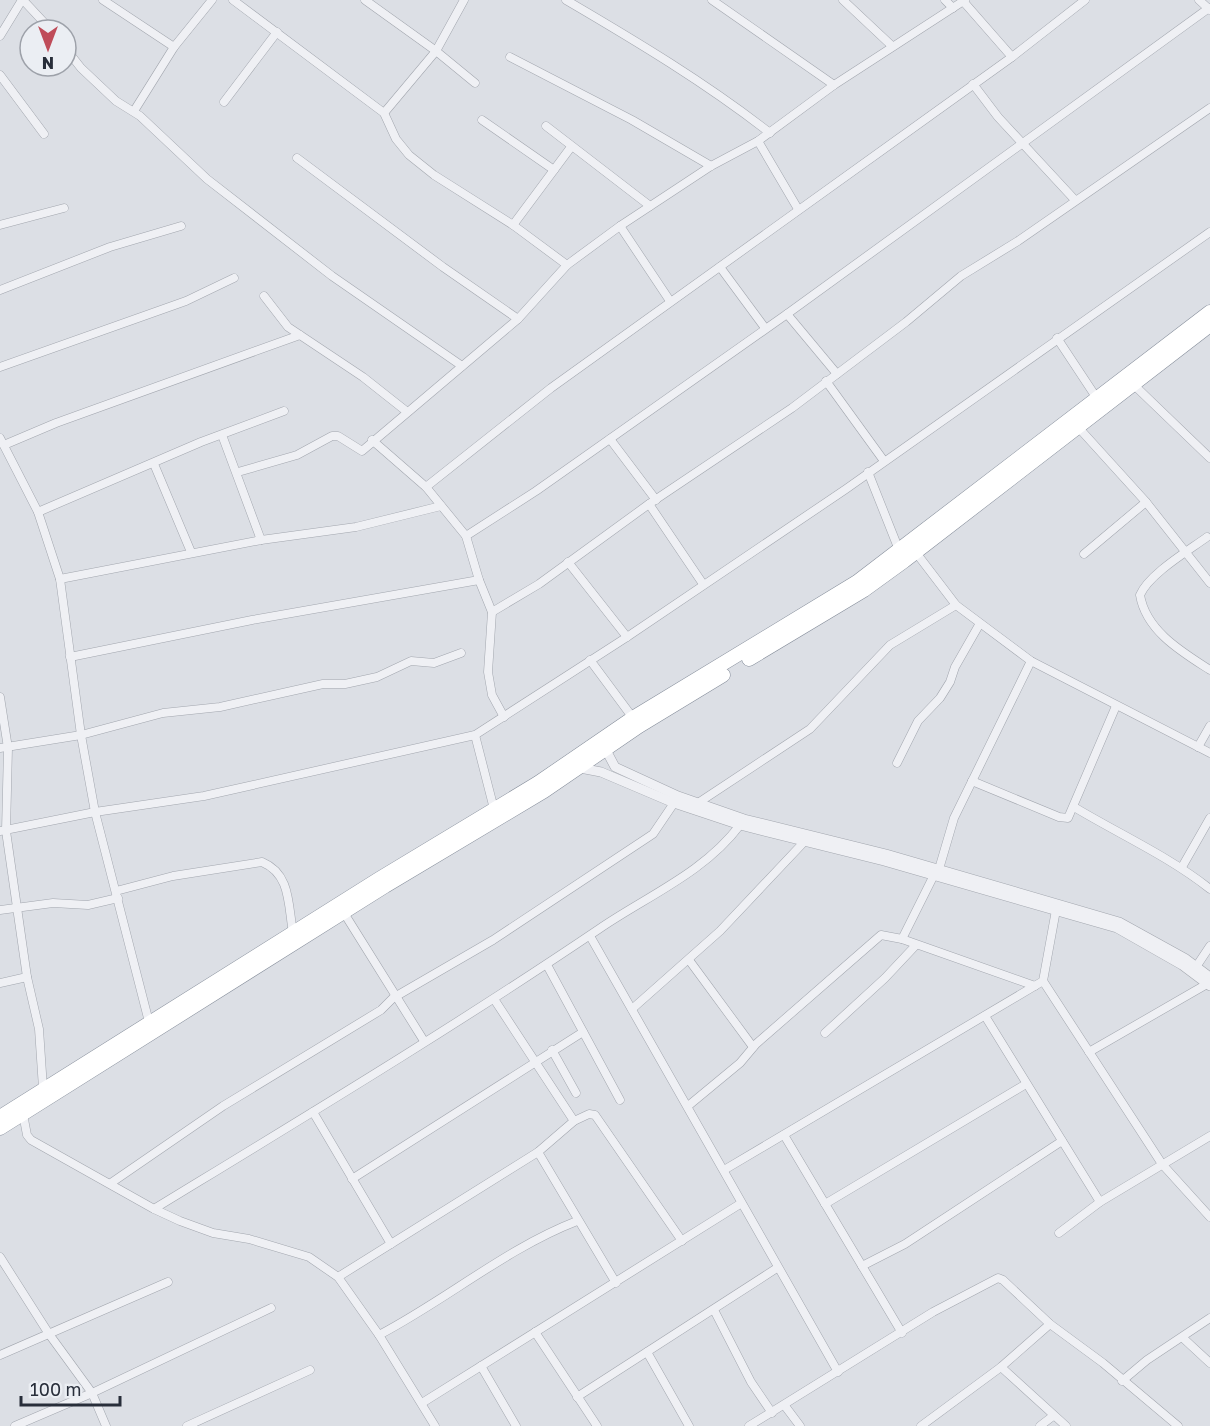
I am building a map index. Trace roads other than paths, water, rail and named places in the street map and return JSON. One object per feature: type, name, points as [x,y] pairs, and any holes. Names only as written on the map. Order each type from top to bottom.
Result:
[{"type":"highway","points":[[908,548],[1210,312]]},
{"type":"highway","points":[[0,1128],[580,768],[695,686],[908,548],[1078,427],[1210,324]]},
{"type":"highway","points":[[0,1117],[149,1022],[576,759],[633,718],[695,686]]},
{"type":"street","points":[[0,36],[23,0],[40,18]]},
{"type":"street","points":[[103,0],[174,47]]},
{"type":"street","points":[[134,111],[174,47],[212,0]]},
{"type":"street","points":[[233,0],[384,113],[396,140],[409,155],[434,175],[513,225],[567,265]]},
{"type":"street","points":[[364,0],[436,51],[475,83]]},
{"type":"street","points":[[384,113],[436,51],[464,0]]},
{"type":"street","points":[[566,0],[669,61],[730,102],[770,133]]},
{"type":"street","points":[[712,0],[834,85]]},
{"type":"street","points":[[843,0],[892,46]]},
{"type":"street","points":[[945,0],[953,8]]},
{"type":"street","points":[[426,487],[550,388],[1012,57],[1085,0]]},
{"type":"street","points":[[466,536],[610,439],[787,314],[1209,9],[1199,0]]},
{"type":"street","points":[[237,472],[297,455],[332,436],[338,436],[358,451],[362,451],[406,411],[518,319],[567,265],[650,206],[711,166],[758,141],[834,85],[964,1],[1012,57]]},
{"type":"street","points":[[224,102],[277,32]]},
{"type":"street","points":[[510,57],[632,120],[711,166]]},
{"type":"street","points":[[78,64],[116,101],[134,111],[185,156],[207,179],[250,213],[332,276],[462,366]]},
{"type":"street","points":[[0,75],[44,134]]},
{"type":"street","points":[[974,84],[1022,144],[1074,199]]},
{"type":"street","points":[[492,612],[539,584],[652,502],[782,415],[961,276],[1018,241],[1074,199],[1210,108]]},
{"type":"street","points":[[482,120],[555,170]]},
{"type":"street","points":[[546,126],[650,206]]},
{"type":"street","points":[[758,141],[798,209]]},
{"type":"street","points":[[513,225],[571,147]]},
{"type":"street","points":[[297,158],[443,267],[518,319]]},
{"type":"street","points":[[0,225],[64,208]]},
{"type":"street","points":[[0,290],[110,247],[181,225]]},
{"type":"street","points":[[620,226],[670,301]]},
{"type":"street","points":[[3,831],[96,812],[204,795],[475,735],[627,637],[884,461],[1210,232]]},
{"type":"street","points":[[720,267],[765,328]]},
{"type":"street","points":[[0,367],[186,301],[234,278]]},
{"type":"street","points":[[264,296],[288,327],[363,377],[406,411]]},
{"type":"street","points":[[787,314],[837,374]]},
{"type":"street","points":[[149,1022],[96,812],[81,735],[60,579],[38,512],[2,441],[300,335]]},
{"type":"street","points":[[1057,338],[1098,400]]},
{"type":"street","points":[[826,381],[884,461]]},
{"type":"street","points":[[1134,385],[1209,455]]},
{"type":"street","points":[[38,512],[284,411]]},
{"type":"street","points":[[1078,427],[1146,502],[1210,584]]},
{"type":"street","points":[[222,435],[261,540]]},
{"type":"street","points":[[610,439],[704,584]]},
{"type":"street","points":[[372,440],[426,487],[466,536],[478,580],[492,612],[488,672],[492,695],[504,717]]},
{"type":"street","points":[[154,464],[191,552]]},
{"type":"street","points":[[868,472],[908,548],[956,605],[979,625],[1031,661],[1210,753]]},
{"type":"street","points":[[1083,554],[1146,502]]},
{"type":"street","points":[[60,579],[191,552],[357,527],[441,506]]},
{"type":"street","points":[[1207,537],[1145,586],[1141,599],[1162,636],[1210,670]]},
{"type":"street","points":[[568,562],[627,637]]},
{"type":"street","points":[[70,657],[252,620],[478,580]]},
{"type":"street","points":[[698,803],[810,729],[890,645],[956,605]]},
{"type":"street","points":[[897,763],[918,721],[940,698],[950,682],[955,667],[979,625]]},
{"type":"street","points":[[4,748],[81,735],[163,713],[220,707],[323,684],[345,684],[377,677],[411,661],[434,663],[461,653]]},
{"type":"street","points":[[590,660],[633,718]]},
{"type":"street","points":[[902,939],[937,872],[954,818],[1031,661]]},
{"type":"street","points":[[0,697],[4,748],[3,831],[27,977],[39,1029],[43,1088]]},
{"type":"street","points":[[972,781],[1064,819],[1071,815],[1116,706]]},
{"type":"street","points":[[1197,747],[1210,726]]},
{"type":"street","points":[[475,735],[494,809]]},
{"type":"street","points":[[606,750],[615,767],[698,803],[744,819],[1119,922],[1196,967],[1209,982]]},
{"type":"street","points":[[580,768],[601,772],[674,803],[740,825],[937,872],[1117,928],[1209,982]]},
{"type":"street","points":[[111,1183],[214,1112],[381,1010],[396,996],[493,940],[653,834],[674,803]]},
{"type":"street","points":[[1074,807],[1124,837],[1182,867],[1210,889]]},
{"type":"street","points":[[1182,867],[1210,818]]},
{"type":"street","points":[[154,1209],[494,999],[700,865],[740,825]]},
{"type":"street","points":[[632,1009],[689,960],[804,842]]},
{"type":"street","points":[[0,910],[16,906],[53,903],[88,905],[173,876],[262,862],[273,866],[283,878],[293,933]]},
{"type":"street","points":[[1056,910],[1043,981],[1162,1164],[1210,1217]]},
{"type":"street","points":[[344,913],[424,1041]]},
{"type":"street","points":[[687,1106],[740,1063],[753,1047],[881,935],[902,939],[1035,986]]},
{"type":"street","points":[[590,936],[724,1170],[740,1204],[838,1372]]},
{"type":"street","points":[[825,1033],[885,978],[916,945]]},
{"type":"street","points":[[1196,967],[1210,946]]},
{"type":"street","points":[[689,960],[753,1047]]},
{"type":"street","points":[[547,965],[620,1100]]},
{"type":"street","points":[[0,983],[27,977]]},
{"type":"street","points":[[724,1170],[1043,981]]},
{"type":"street","points":[[1089,1052],[1209,982]]},
{"type":"street","points":[[494,999],[574,1121]]},
{"type":"street","points":[[985,1016],[1100,1202]]},
{"type":"street","points":[[352,1179],[534,1061],[583,1032]]},
{"type":"street","points":[[552,1050],[576,1093]]},
{"type":"street","points":[[825,1204],[1026,1084]]},
{"type":"street","points":[[313,1112],[391,1244]]},
{"type":"street","points":[[23,1114],[27,1135],[31,1140],[154,1209],[213,1233],[249,1239],[309,1257],[338,1277],[379,1335],[435,1426]]},
{"type":"street","points":[[338,1277],[538,1152],[574,1121],[589,1114],[595,1114],[682,1240]]},
{"type":"street","points":[[784,1135],[902,1333]]},
{"type":"street","points":[[1059,1233],[1100,1202],[1210,1136]]},
{"type":"street","points":[[862,1266],[904,1244],[1062,1141]]},
{"type":"street","points":[[538,1152],[616,1283]]},
{"type":"street","points":[[422,1403],[740,1204]]},
{"type":"street","points":[[379,1335],[410,1319],[509,1257],[577,1221]]},
{"type":"street","points":[[0,1257],[49,1334],[92,1393],[106,1426]]},
{"type":"street","points":[[577,1397],[777,1268]]},
{"type":"street","points":[[749,1426],[785,1406],[933,1312],[998,1278],[1003,1280],[1050,1324],[1178,1426]]},
{"type":"street","points":[[0,1356],[168,1282]]},
{"type":"street","points":[[15,1426],[92,1393],[271,1308]]},
{"type":"street","points":[[714,1310],[751,1382],[772,1413]]},
{"type":"street","points":[[1122,1381],[1146,1360],[1183,1338],[1210,1318]]},
{"type":"street","points":[[921,1426],[1001,1366],[1050,1324]]},
{"type":"street","points":[[535,1332],[597,1426]]},
{"type":"street","points":[[1183,1338],[1210,1363]]},
{"type":"street","points":[[647,1352],[689,1426]]},
{"type":"street","points":[[481,1366],[516,1426]]},
{"type":"street","points":[[1001,1366],[1066,1426]]},
{"type":"street","points":[[187,1426],[310,1370]]},
{"type":"street","points":[[785,1406],[800,1426]]},
{"type":"street","points":[[1040,1426],[1053,1416]]}]
